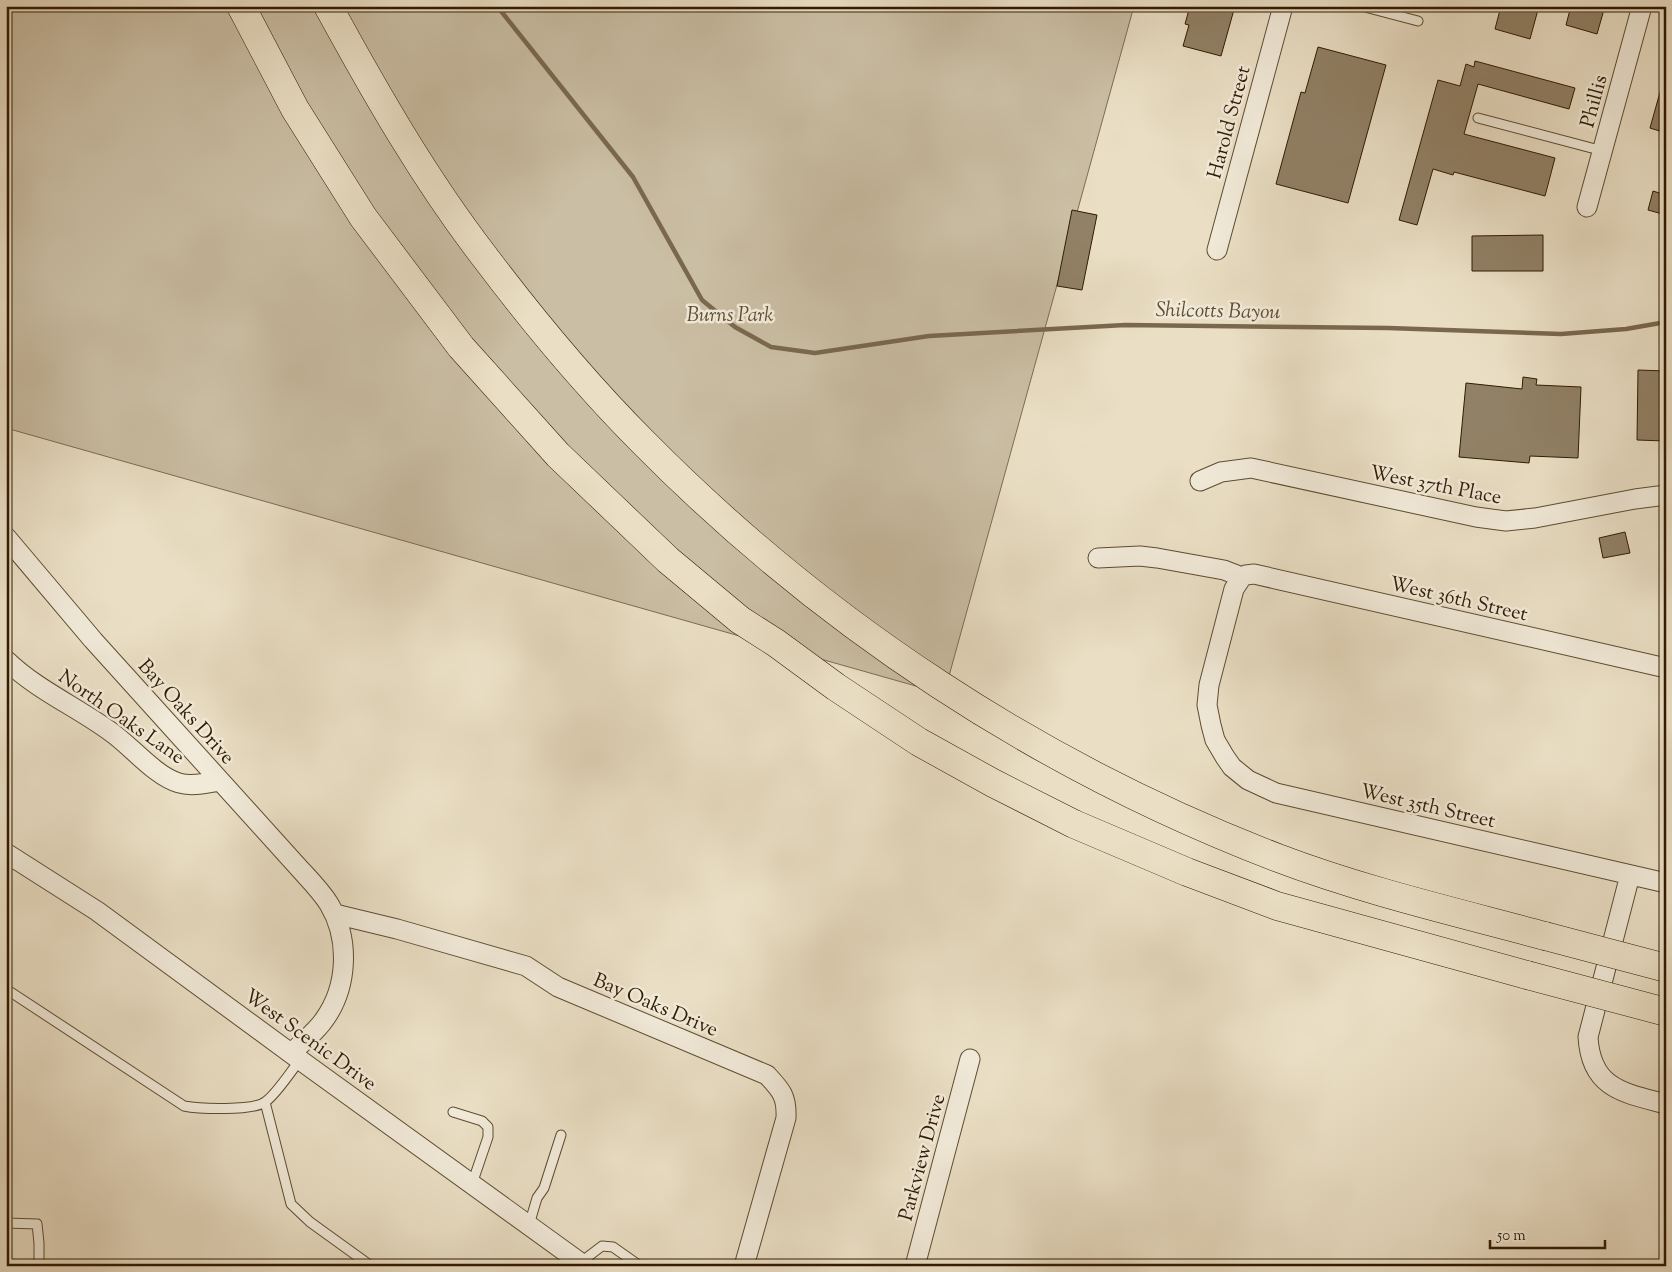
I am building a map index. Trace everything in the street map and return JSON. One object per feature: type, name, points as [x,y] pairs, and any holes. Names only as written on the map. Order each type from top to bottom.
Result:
[{"type":"highway","points":[[242,6],[295,109],[363,217],[461,347],[558,455],[668,560],[732,614],[919,742],[993,783],[1074,824],[1186,872],[1277,906],[1666,1012]]},
{"type":"highway","points":[[328,6],[396,125],[437,189],[482,253],[547,336],[607,405],[698,496],[801,585],[930,680],[978,710],[1081,768],[1158,807],[1262,852],[1341,880],[1666,968]]},
{"type":"street","name":"Harold Street","points":[[1218,250],[1283,6]]},
{"type":"street","name":"Phillis","points":[[1587,207],[1642,6]]},
{"type":"street","name":"West 37th Place","points":[[1200,481],[1221,472],[1251,468],[1476,518],[1506,521],[1535,518],[1635,498],[1666,495]]},
{"type":"street","name":"Bay Oaks Drive","points":[[6,537],[93,640],[328,901],[335,914],[344,956],[340,989],[332,1008],[323,1022],[296,1056]]},
{"type":"street","points":[[1098,558],[1140,556],[1158,558],[1224,570],[1242,578]]},
{"type":"street","name":"West 36th Street","points":[[1242,578],[1246,575],[1254,574],[1666,668]]},
{"type":"street","name":"West 35th Street","points":[[1242,578],[1234,589],[1209,685],[1207,705],[1215,740],[1224,757],[1232,767],[1248,780],[1276,793],[1666,883]]},
{"type":"street","name":"North Oaks Lane","points":[[6,660],[40,686],[111,732],[164,776],[179,783],[194,785],[220,781]]},
{"type":"street","name":"West Scenic Drive","points":[[6,853],[98,911],[583,1264]]},
{"type":"street","points":[[1630,875],[1588,1037],[1589,1052],[1596,1070],[1604,1080],[1616,1089],[1666,1104]]},
{"type":"street","name":"Bay Oaks Drive","points":[[335,914],[397,929],[526,966],[558,987],[766,1075],[781,1090],[787,1108],[786,1118],[744,1266]]},
{"type":"street","name":"Parkview Drive","points":[[915,1266],[970,1059]]},
{"type":"lane","points":[[1361,6],[1418,21]]},
{"type":"lane","points":[[1478,118],[1602,150]]},
{"type":"lane","points":[[6,989],[184,1106],[194,1108],[254,1107],[266,1102],[296,1056]]},
{"type":"lane","points":[[266,1102],[291,1204],[310,1222],[371,1266]]},
{"type":"lane","points":[[453,1112],[482,1121],[488,1127],[488,1137],[472,1184]]},
{"type":"lane","points":[[529,1225],[537,1198],[544,1188],[561,1135]]},
{"type":"lane","points":[[6,1223],[37,1224],[39,1266]]},
{"type":"lane","points":[[583,1264],[602,1246],[613,1247],[640,1266]]},
{"type":"green space","name":"Burns Park","points":[[6,6],[1134,6],[944,694],[6,428]]},
{"type":"building","points":[[1190,6],[1235,6],[1221,56],[1183,46],[1189,25],[1185,24]]},
{"type":"building","points":[[1501,6],[1539,6],[1530,39],[1495,29]]},
{"type":"building","points":[[1571,6],[1605,6],[1597,34],[1566,25]]},
{"type":"building","points":[[1318,47],[1386,65],[1348,203],[1276,184],[1301,92],[1305,93]]},
{"type":"building","points":[[1475,61],[1575,88],[1569,109],[1478,84],[1464,134],[1555,158],[1545,196],[1454,172],[1453,175],[1433,169],[1417,225],[1399,220],[1438,80],[1460,86],[1466,64],[1474,67]]},
{"type":"building","points":[[1662,85],[1666,85],[1666,133],[1650,128]]},
{"type":"building","points":[[1653,191],[1666,195],[1666,215],[1648,210]]},
{"type":"building","points":[[1072,210],[1097,215],[1082,290],[1057,286]]},
{"type":"building","points":[[1543,235],[1543,271],[1472,271],[1472,236]]},
{"type":"building","points":[[1638,370],[1666,371],[1666,441],[1637,440]]},
{"type":"building","points":[[1523,377],[1537,379],[1536,385],[1581,387],[1578,458],[1530,456],[1529,463],[1459,457],[1466,383],[1522,389]]},
{"type":"building","points":[[1625,532],[1630,553],[1603,558],[1599,538]]},
{"type":"waterway","name":"Shilcotts Bayou","points":[[497,6],[633,177],[702,300],[735,327],[771,347],[815,353],[929,336],[1125,325],[1388,328],[1561,334],[1626,329],[1666,322]]}]
